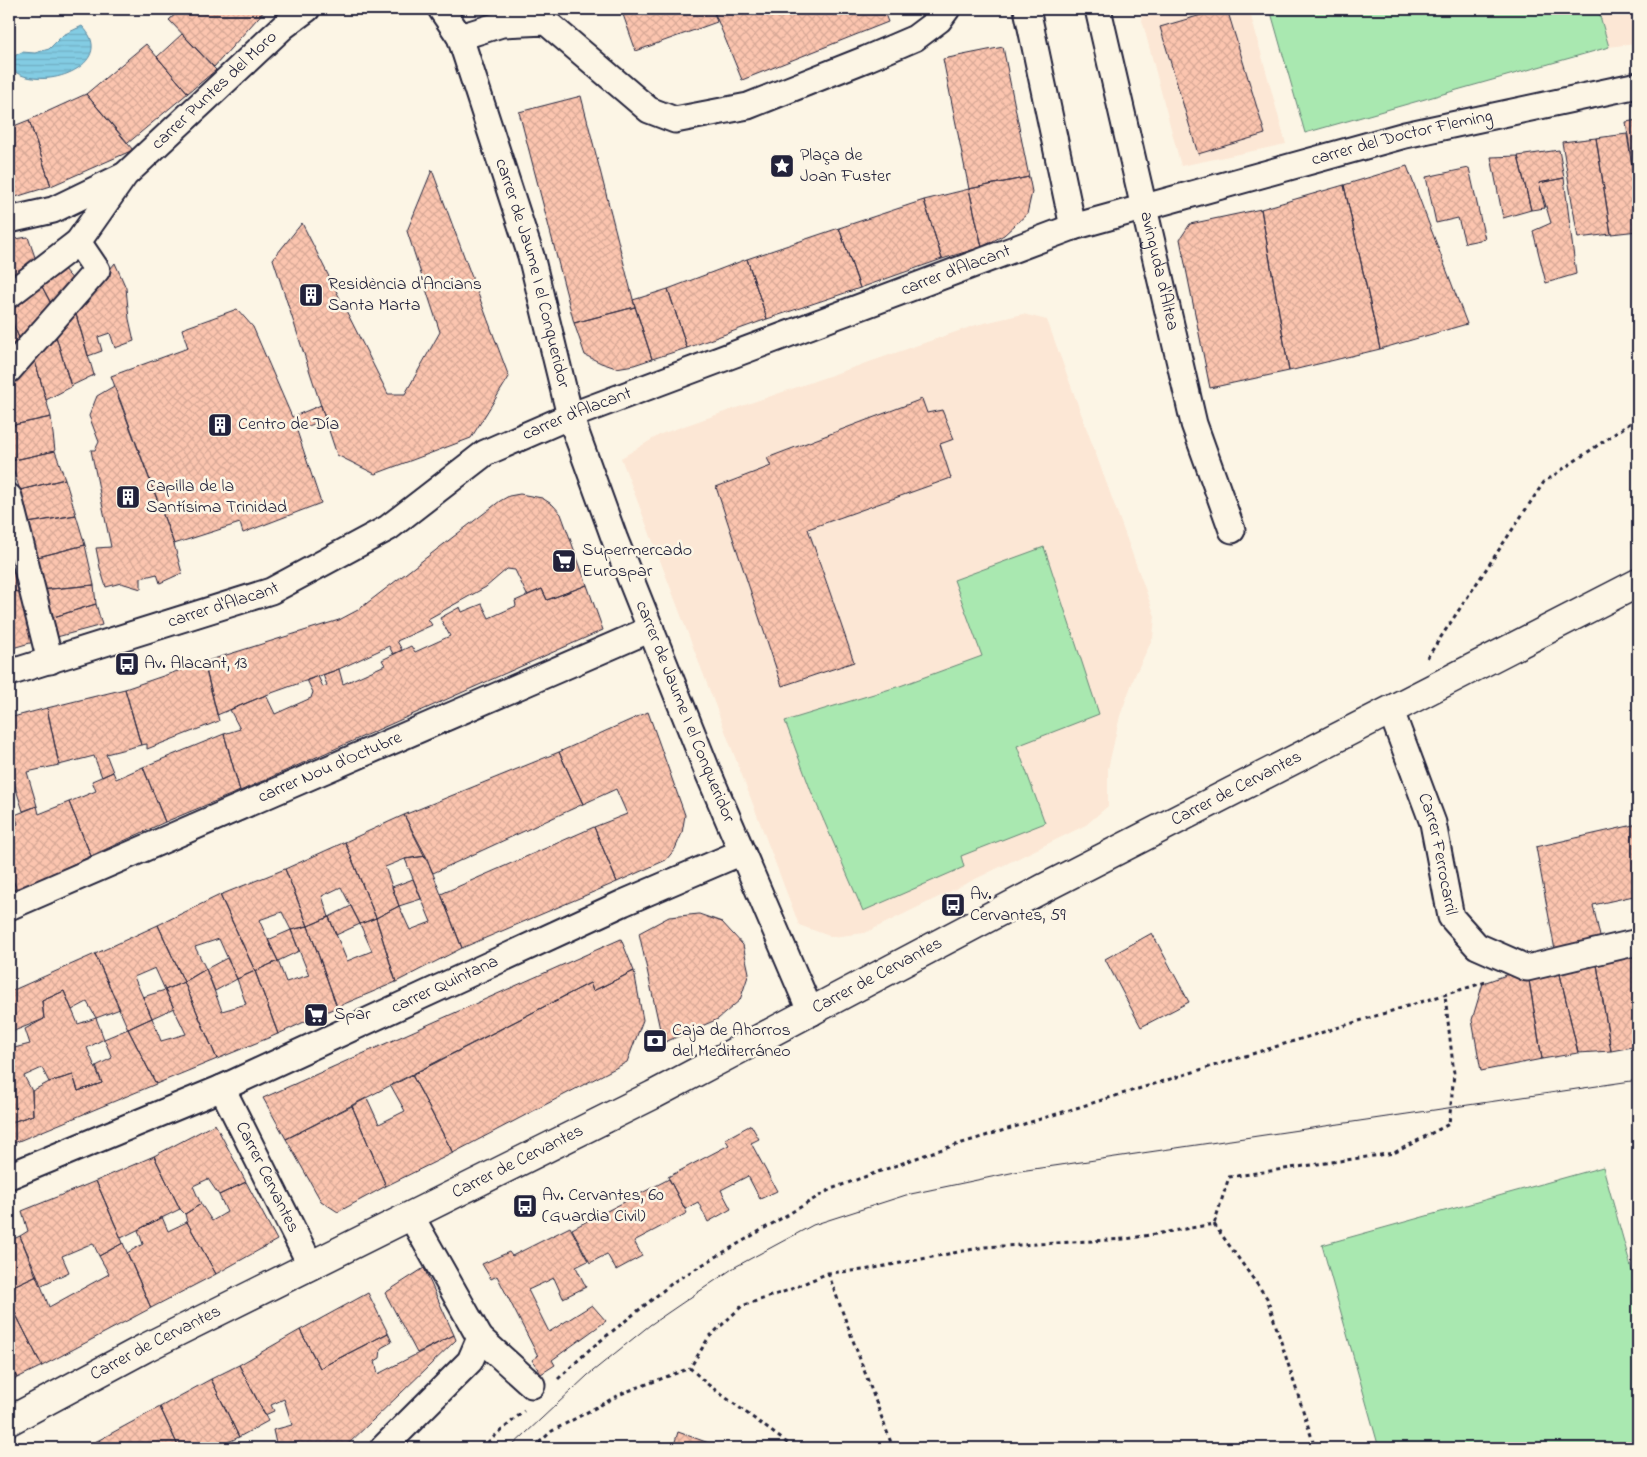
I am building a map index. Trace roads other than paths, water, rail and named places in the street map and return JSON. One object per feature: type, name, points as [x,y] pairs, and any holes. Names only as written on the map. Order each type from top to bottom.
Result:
[{"type":"main road","name":"Carrer de Cervantes","points":[[9,1421],[145,1348],[654,1095],[1044,888],[1638,583]]},
{"type":"street","name":"carrer Puntes del Moro","points":[[125,175],[284,26],[307,9]]},
{"type":"street","name":"carrer de Jaume I el Conqueridor","points":[[441,9],[460,37],[531,256],[570,416],[615,540],[742,852],[811,1013]]},
{"type":"street","points":[[460,37],[502,24],[546,22],[649,110],[675,120],[748,106],[866,59],[915,38],[939,20],[947,9]]},
{"type":"street","points":[[1027,9],[1073,227]]},
{"type":"street","name":"avinguda d'Altea","points":[[1098,9],[1194,424],[1232,530]]},
{"type":"street","name":"carrer del Doctor Fleming","points":[[1169,200],[1405,135],[1638,86]]},
{"type":"street","points":[[9,220],[53,210],[125,175]]},
{"type":"street","points":[[9,295],[78,242],[125,175]]},
{"type":"street","name":"carrer d'Alacant","points":[[9,673],[271,591],[388,528],[485,453],[570,416],[1073,227],[1169,200]]},
{"type":"street","points":[[9,370],[97,270],[78,242]]},
{"type":"street","points":[[9,497],[50,661]]},
{"type":"street","name":"carrer Nou d'Octubre","points":[[9,907],[651,629]]},
{"type":"street","name":"Carrer Ferrocarril","points":[[1391,711],[1433,823],[1451,917],[1477,946],[1527,968],[1638,942]]},
{"type":"street","name":"carrer Quintana","points":[[9,1176],[222,1088],[623,904],[742,852]]},
{"type":"street","name":"Carrer Cervantes","points":[[222,1088],[310,1266]]},
{"type":"street","points":[[411,1216],[480,1338],[538,1392]]},
{"type":"street","points":[[383,1448],[470,1361],[480,1338]]},
{"type":"water","points":[[82,26],[91,40],[91,52],[84,63],[72,72],[57,77],[40,79],[24,76],[11,69],[16,55],[22,52],[35,53],[49,49],[63,35]]},
{"type":"tram line","points":[[510,1448],[588,1375],[650,1325],[735,1267],[813,1225],[906,1195],[1020,1171],[1638,1080]]},
{"type":"place","name":"Plaça de Joan Fuster","points":[[782,166]]},
{"type":"place","name":"Residència d'Ancians Santa Marta","points":[[311,295]]},
{"type":"place","name":"Centro de Día","points":[[220,425]]},
{"type":"place","name":"Capilla de la Santísima Trinidad","points":[[128,497]]},
{"type":"place","name":"Supermercado Eurospar","points":[[564,561]]},
{"type":"place","name":"Av. Alacant, 13","points":[[127,664]]},
{"type":"place","name":"Av. Cervantes, 59","points":[[953,905]]},
{"type":"place","name":"Spar","points":[[316,1015]]},
{"type":"place","name":"Caja de Ahorros del Mediterráneo","points":[[655,1041]]},
{"type":"place","name":"Av. Cervantes, 60 (Guardia Civil)","points":[[525,1206]]}]
